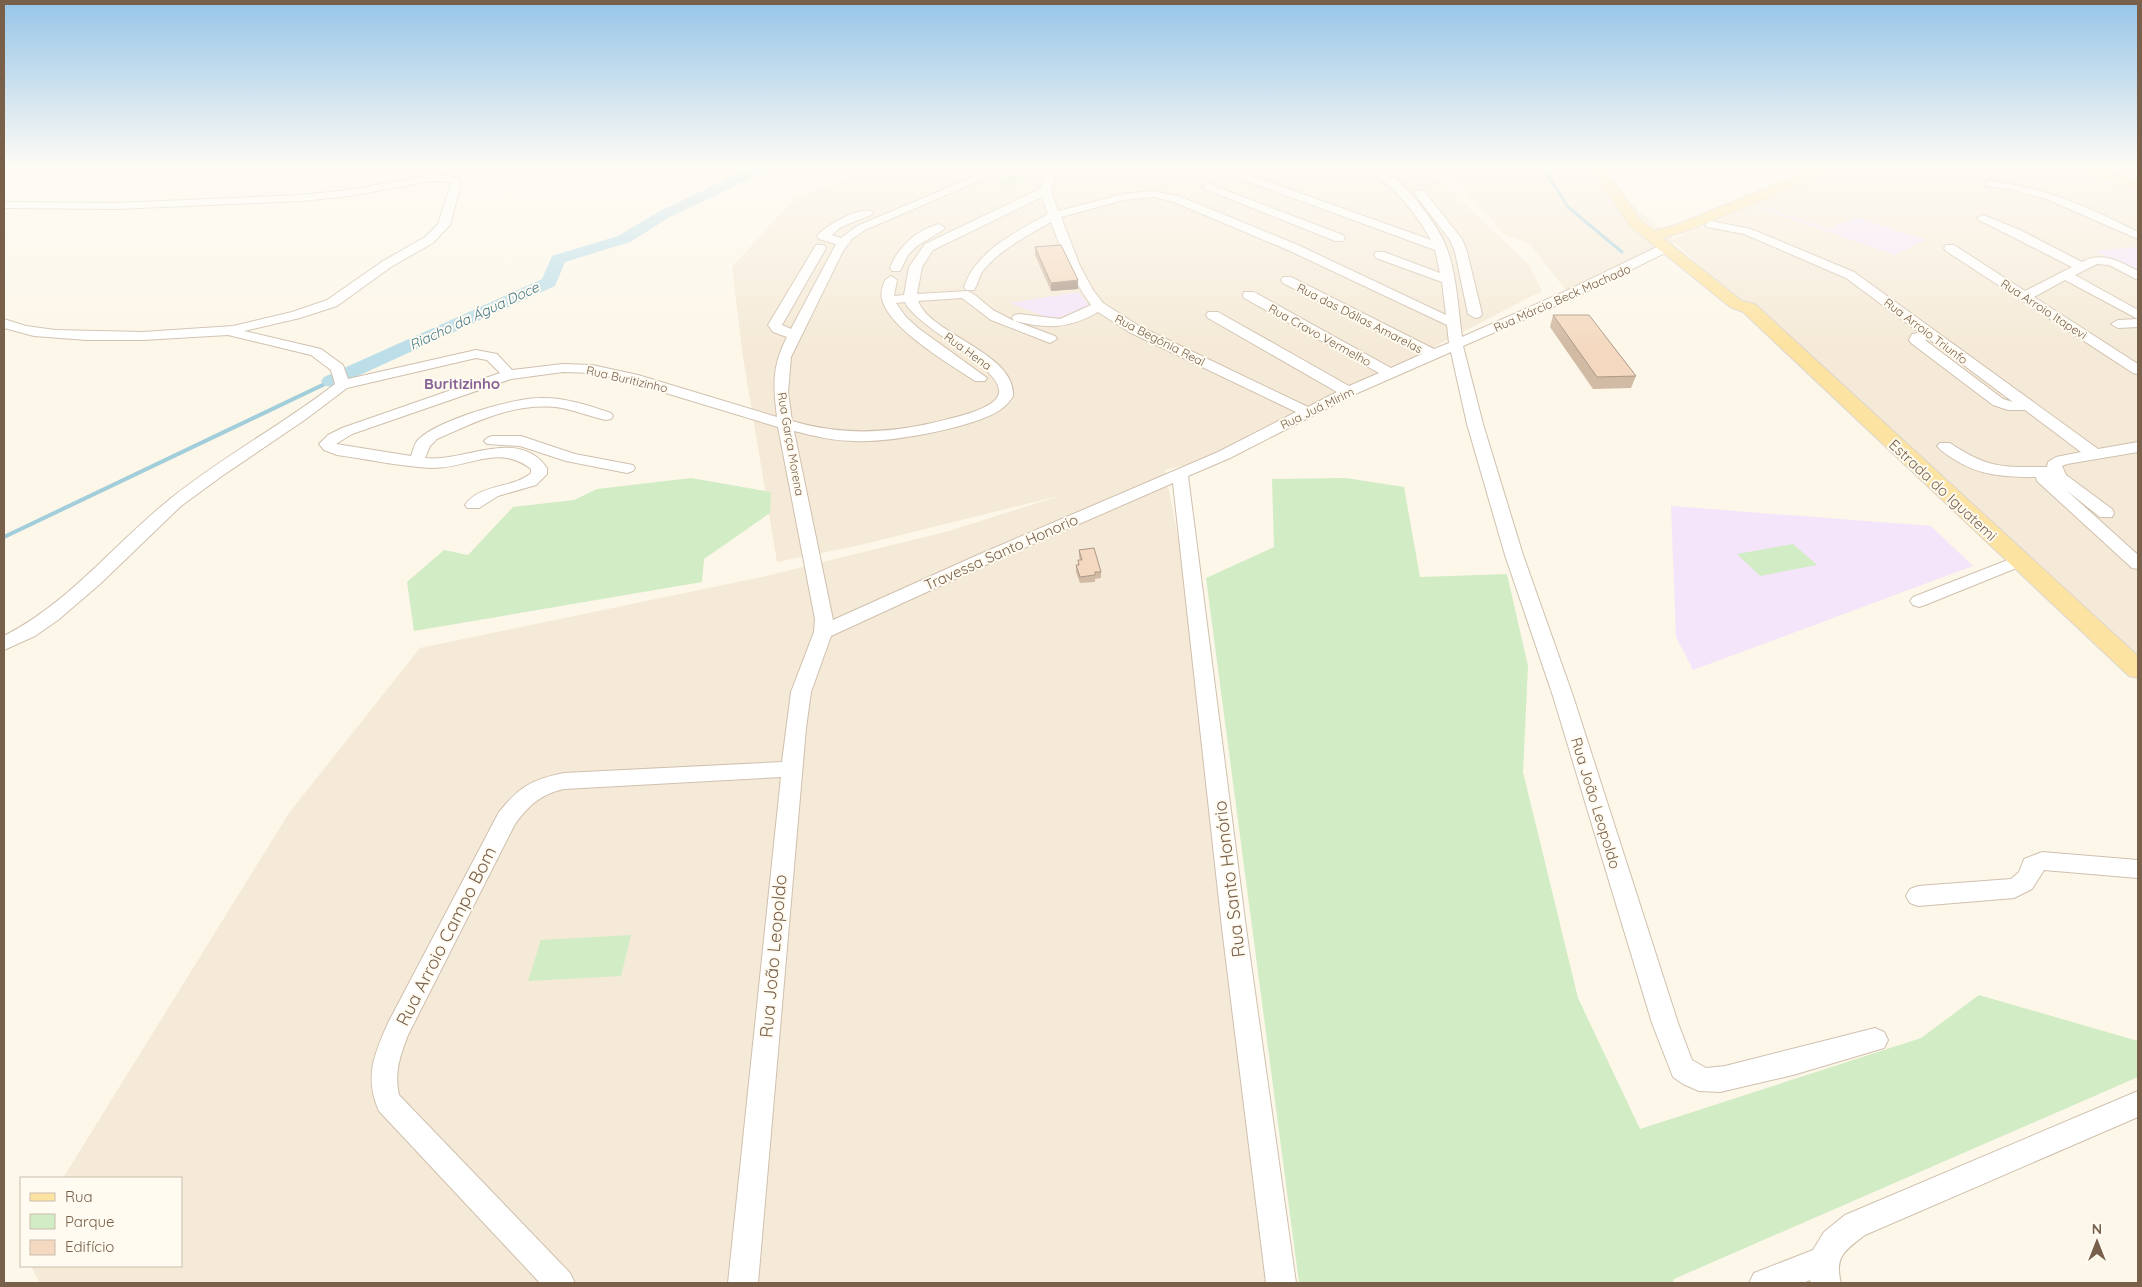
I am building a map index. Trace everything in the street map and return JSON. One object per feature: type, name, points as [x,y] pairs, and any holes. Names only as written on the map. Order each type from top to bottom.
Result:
[{"type":"main road","points":[[1640,226],[1660,237]]},
{"type":"main road","name":"Rua Márcio Beck Machado","points":[[1660,237],[1687,226]]},
{"type":"main road","name":"Rua Márcio Beck Machado","points":[[1660,237],[1706,226]]},
{"type":"main road","name":"Estrada do Iguatemi","points":[[1660,237],[1692,260],[1692,272],[1723,301],[1744,305],[2018,561],[2133,661]]},
{"type":"street","points":[[4,324],[17,329],[67,335],[142,337],[234,330],[248,324],[306,312],[332,302],[387,264],[429,240],[443,226]]},
{"type":"street","points":[[836,226],[823,236],[824,238],[842,242]]},
{"type":"street","name":"Rua Garça Morena","points":[[824,632],[822,606],[785,423],[781,392],[781,373],[784,356],[842,242],[853,232],[866,226]]},
{"type":"street","points":[[944,226],[911,243],[898,259],[888,300],[903,323],[980,378]]},
{"type":"street","points":[[911,298],[912,277],[923,252],[969,226]]},
{"type":"street","points":[[970,292],[975,272],[979,266],[1018,236],[1036,226]]},
{"type":"street","name":"Rua Begônia Real","points":[[1059,226],[1074,266],[1087,291],[1098,306],[1134,329],[1307,412]]},
{"type":"street","points":[[1241,226],[1294,248],[1453,323]]},
{"type":"street","points":[[1304,226],[1338,238]]},
{"type":"street","points":[[1387,226],[1439,244],[1456,239]]},
{"type":"street","name":"Rua João Leopoldo","points":[[1429,226],[1439,244],[1448,280],[1456,345],[1475,424],[1514,555],[1563,696],[1665,1023],[1682,1068],[1697,1078],[1707,1080],[1719,1079],[1762,1070],[1875,1040]]},
{"type":"street","points":[[1446,226],[1456,239],[1461,252],[1475,314]]},
{"type":"street","points":[[1717,226],[1747,231]]},
{"type":"street","points":[[1741,226],[1747,231]]},
{"type":"street","points":[[2001,226],[2082,267]]},
{"type":"street","points":[[2116,226],[2138,236]]},
{"type":"street","name":"Rua Arroio Triunfo","points":[[1747,231],[1850,275],[1932,335],[1918,337],[1916,340],[1998,402],[2008,406],[2027,406],[2094,454]]},
{"type":"street","name":"Rua Márcio Beck Machado","points":[[1456,345],[1623,270],[1660,237]]},
{"type":"street","points":[[794,335],[778,329],[775,325],[820,248]]},
{"type":"street","name":"Rua Arroio Itapevi","points":[[1950,248],[2138,370]]},
{"type":"street","points":[[1380,255],[1448,280]]},
{"type":"street","points":[[2024,297],[2095,260],[2112,262],[2138,276]]},
{"type":"street","points":[[2064,275],[2138,315]]},
{"type":"street","name":"Rua das Dálias Amarelas","points":[[1287,280],[1434,355]]},
{"type":"street","points":[[888,300],[970,292]]},
{"type":"street","points":[[970,292],[986,312],[1020,329],[1050,338]]},
{"type":"street","name":"Rua Cravo Vermelho","points":[[1249,295],[1391,374]]},
{"type":"street","name":"Rua Hena","points":[[785,423],[831,434],[856,437],[886,436],[916,432],[978,414],[1004,401],[1007,390],[1002,378],[991,366],[947,337],[920,314],[914,307],[911,298]]},
{"type":"street","points":[[986,312],[1057,324],[1074,320],[1098,306]]},
{"type":"street","points":[[1213,315],[1348,392]]},
{"type":"street","points":[[2118,324],[2138,322]]},
{"type":"street","points":[[234,330],[235,334],[316,352],[338,368],[342,385]]},
{"type":"street","name":"Rua Juá Mirim","points":[[1180,475],[1348,392],[1456,345]]},
{"type":"street","points":[[4,644],[33,629],[59,610],[175,502],[306,413],[342,385],[476,354],[492,357],[509,375]]},
{"type":"street","name":"Rua Buritizinho","points":[[328,444],[332,438],[348,431],[509,375],[563,368],[592,369],[683,392],[785,423]]},
{"type":"street","points":[[413,458],[423,444],[432,436],[510,404],[524,402],[558,403],[606,416]]},
{"type":"street","points":[[413,458],[485,442],[507,440],[533,444],[586,461],[627,468]]},
{"type":"street","points":[[328,444],[329,447],[337,450],[413,458],[439,463],[480,453],[500,451],[518,455],[539,468],[539,474],[530,482],[500,490],[473,505]]},
{"type":"street","points":[[1945,446],[1968,461],[1990,469],[2057,474]]},
{"type":"street","points":[[2106,513],[2057,474],[2054,465],[2062,460],[2138,447]]},
{"type":"street","points":[[2057,474],[2043,478],[2138,564]]},
{"type":"street","name":"Travessa Santo Honorio","points":[[824,632],[986,558],[1180,475]]},
{"type":"street","name":"Rua Santo Honório","points":[[1180,475],[1234,928],[1281,1283]]},
{"type":"street","points":[[1919,601],[2018,561]]},
{"type":"street","name":"Rua João Leopoldo","points":[[743,1283],[791,769],[802,692],[824,632]]},
{"type":"street","name":"Rua Arroio Campo Bom","points":[[560,1283],[388,1102],[383,1082],[386,1058],[397,1031],[507,818],[520,800],[533,790],[546,784],[564,781],[791,769]]},
{"type":"street","points":[[1918,896],[2014,888],[2024,884],[2030,876],[2032,866],[2042,861],[2138,869]]},
{"type":"street","points":[[1764,1283],[1824,1272],[1830,1246],[1854,1225],[2138,1104]]},
{"type":"shaded area","points":[[769,226],[1488,226],[1529,265],[1542,291],[1224,455],[1165,470],[1203,665],[1281,1283],[40,1283],[32,1267],[182,1267],[182,1177],[64,1177],[289,813],[420,648],[766,576],[949,531],[1059,496],[856,546],[777,562],[743,357],[732,267]]},
{"type":"shaded area","points":[[1497,226],[1658,226],[1673,239],[1702,226],[2138,226],[2138,668],[2079,608],[1675,243],[1569,294],[1529,243],[1505,235]]},
{"type":"shaded area","points":[[1812,226],[1828,229],[1835,226],[1884,226],[1926,240],[1895,255]]},
{"type":"shaded area","points":[[2138,247],[2138,274],[2096,251]]},
{"type":"shaded area","points":[[1078,292],[1089,305],[1058,318],[1044,316],[1010,303]]},
{"type":"shaded area","points":[[1671,506],[1931,526],[1973,566],[1693,670],[1676,637]]},
{"type":"green space","points":[[691,478],[771,492],[770,513],[704,559],[702,582],[414,631],[407,582],[444,550],[468,555],[513,507],[574,500],[597,489]]},
{"type":"green space","points":[[1346,478],[1404,487],[1420,577],[1507,574],[1528,666],[1523,772],[1578,998],[1640,1129],[1921,1038],[1979,995],[2138,1041],[2138,1077],[1674,1279],[1673,1283],[1299,1283],[1206,578],[1274,547],[1272,479]]},
{"type":"green space","points":[[1793,544],[1817,565],[1760,576],[1737,554]]},
{"type":"green space","points":[[631,935],[621,976],[528,981],[541,940]]},
{"type":"building","points":[[1061,245],[1078,280],[1051,283],[1035,247]]},
{"type":"building","points":[[1553,315],[1589,315],[1636,376],[1597,377]]},
{"type":"building","points":[[1094,548],[1101,572],[1095,572],[1095,575],[1080,577],[1076,565],[1079,565],[1078,560],[1082,560],[1079,550]]},
{"type":"waterway","name":"Riacho da Água Doce","points":[[331,381],[549,282],[558,259],[624,239],[645,226]]},
{"type":"waterway","points":[[1591,226],[1622,252]]},
{"type":"waterway","points":[[4,537],[331,381]]},
{"type":"district","name":"Buritizinho","points":[[462,383]]}]
